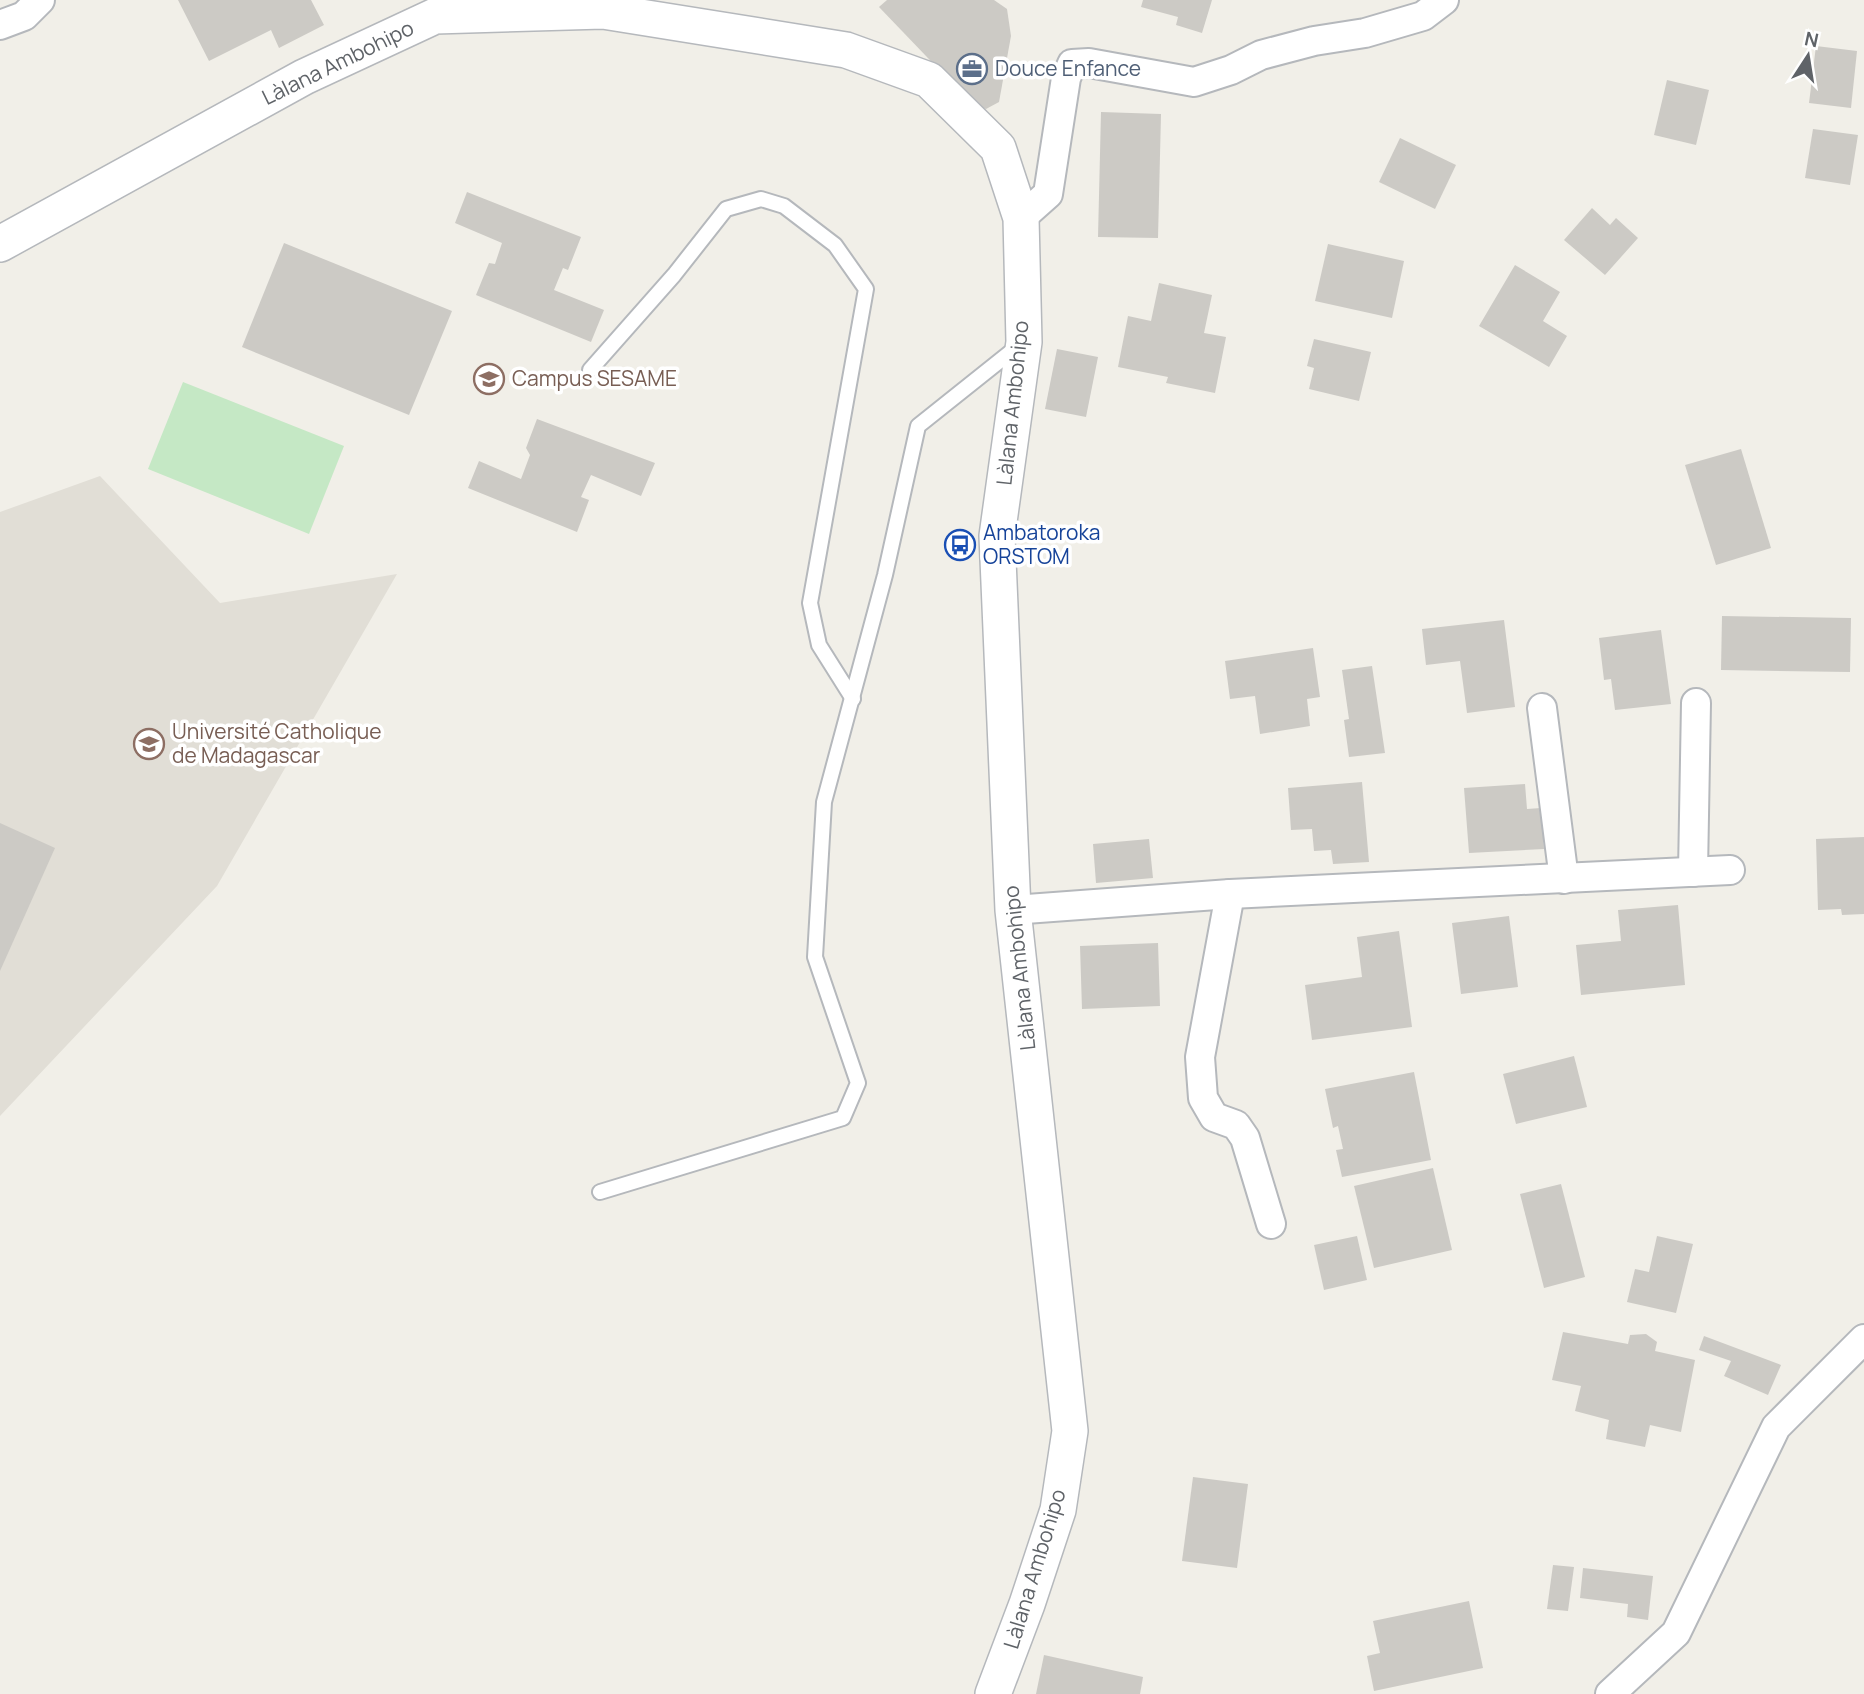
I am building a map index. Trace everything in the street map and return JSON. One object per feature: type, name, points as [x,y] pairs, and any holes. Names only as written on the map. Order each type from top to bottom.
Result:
[{"type":"street","points":[[0,25],[24,16],[40,0]]},
{"type":"street","points":[[1021,218],[1048,194],[1066,78],[1072,64],[1089,63],[1194,82],[1231,70],[1261,55],[1314,41],[1365,33],[1423,16],[1444,0]]},
{"type":"street","name":"Làlana Ambohipo","points":[[0,244],[304,77],[435,16],[603,11],[846,50],[929,80],[998,148],[1021,218],[1024,342],[997,536],[1013,910],[1070,1431],[1058,1510],[993,1694]]},
{"type":"street","points":[[1693,873],[1696,702]]},
{"type":"street","points":[[1542,708],[1564,879]]},
{"type":"street","points":[[1013,910],[1230,894],[1730,870]]},
{"type":"street","points":[[1230,894],[1200,1056],[1203,1098],[1214,1117],[1236,1125],[1242,1132],[1271,1224]]},
{"type":"street","points":[[1610,1694],[1676,1633],[1776,1427],[1864,1339]]},
{"type":"lane","points":[[590,370],[674,275],[726,209],[761,199],[784,206],[835,245],[866,289],[810,603],[819,645],[853,699]]},
{"type":"lane","points":[[600,1192],[843,1118],[858,1083],[815,957],[824,802],[885,575],[918,426],[1024,342]]},
{"type":"shaded area","name":"Université Catholique de Madagascar","points":[[100,476],[220,603],[397,574],[217,886],[0,1116],[0,512]]},
{"type":"green space","points":[[183,382],[344,446],[309,534],[148,469]]},
{"type":"building","points":[[178,0],[311,0],[324,25],[279,48],[271,30],[209,61]]},
{"type":"building","name":"Douce Enfance","points":[[887,0],[994,0],[1007,9],[1011,36],[999,102],[986,109],[972,104],[879,7]]},
{"type":"building","points":[[1143,0],[1212,0],[1202,33],[1176,25],[1178,17],[1141,7]]},
{"type":"building","points":[[1816,46],[1857,51],[1851,108],[1809,103]]},
{"type":"building","points":[[1667,80],[1709,90],[1696,145],[1654,135]]},
{"type":"building","points":[[1101,112],[1161,114],[1158,238],[1098,237]]},
{"type":"building","points":[[1813,129],[1858,135],[1850,185],[1805,178]]},
{"type":"building","points":[[1400,138],[1456,165],[1435,209],[1379,182]]},
{"type":"building","points":[[467,192],[581,237],[568,270],[563,268],[554,290],[604,310],[591,342],[476,295],[489,263],[495,264],[502,243],[455,223]]},
{"type":"building","points":[[1592,208],[1610,225],[1616,218],[1638,238],[1605,275],[1564,240]]},
{"type":"building","points":[[284,243],[452,311],[409,415],[242,347]]},
{"type":"building","points":[[1328,244],[1404,261],[1392,318],[1315,301]]},
{"type":"building","points":[[1515,265],[1560,292],[1543,321],[1567,336],[1549,367],[1479,326]]},
{"type":"building","points":[[1159,283],[1212,295],[1204,333],[1226,337],[1215,393],[1166,383],[1168,377],[1118,367],[1128,316],[1151,321]]},
{"type":"building","points":[[1314,339],[1371,352],[1359,401],[1309,389],[1314,368],[1307,366]]},
{"type":"building","points":[[1057,349],[1098,357],[1086,417],[1045,409]]},
{"type":"building","points":[[537,419],[655,463],[641,496],[591,475],[581,497],[589,500],[577,532],[468,488],[479,461],[521,479],[530,455],[526,448]]},
{"type":"building","points":[[1741,449],[1771,548],[1716,565],[1685,465]]},
{"type":"building","points":[[1722,616],[1851,618],[1850,672],[1721,670]]},
{"type":"building","points":[[1504,620],[1515,707],[1467,713],[1460,661],[1426,665],[1422,629]]},
{"type":"building","points":[[1661,630],[1671,704],[1615,710],[1611,679],[1604,680],[1599,638]]},
{"type":"building","points":[[1313,648],[1320,697],[1307,699],[1310,726],[1260,734],[1255,696],[1230,699],[1225,661]]},
{"type":"building","points":[[1372,666],[1385,753],[1349,757],[1344,720],[1349,719],[1342,670]]},
{"type":"building","points":[[1362,782],[1369,862],[1333,864],[1331,850],[1314,851],[1312,829],[1291,830],[1288,788]]},
{"type":"building","points":[[1525,784],[1527,809],[1541,808],[1544,849],[1469,853],[1464,788]]},
{"type":"building","points":[[0,823],[55,848],[0,971]]},
{"type":"building","points":[[1864,837],[1864,914],[1842,915],[1841,909],[1818,910],[1816,839]]},
{"type":"building","points":[[1149,839],[1153,878],[1096,883],[1093,844]]},
{"type":"building","points":[[1678,905],[1685,985],[1581,995],[1576,945],[1621,941],[1618,910]]},
{"type":"building","points":[[1509,916],[1518,987],[1461,994],[1452,923]]},
{"type":"building","points":[[1399,931],[1412,1027],[1312,1040],[1305,985],[1362,977],[1357,937]]},
{"type":"building","points":[[1158,943],[1160,1006],[1082,1009],[1080,946]]},
{"type":"building","points":[[1574,1056],[1587,1107],[1516,1124],[1503,1074]]},
{"type":"building","points":[[1414,1072],[1431,1160],[1342,1177],[1336,1150],[1343,1149],[1338,1126],[1333,1128],[1325,1089]]},
{"type":"building","points":[[1433,1168],[1452,1250],[1374,1268],[1354,1186]]},
{"type":"building","points":[[1561,1184],[1585,1277],[1544,1288],[1520,1194]]},
{"type":"building","points":[[1357,1236],[1367,1280],[1324,1290],[1314,1245]]},
{"type":"building","points":[[1657,1236],[1693,1244],[1676,1313],[1627,1302],[1635,1269],[1649,1272]]},
{"type":"building","points":[[1563,1332],[1628,1344],[1630,1335],[1646,1334],[1657,1342],[1655,1351],[1695,1360],[1681,1432],[1650,1425],[1645,1447],[1606,1439],[1609,1420],[1575,1411],[1581,1386],[1552,1380]]},
{"type":"building","points":[[1704,1336],[1781,1365],[1768,1395],[1724,1376],[1731,1361],[1699,1350]]},
{"type":"building","points":[[1193,1477],[1248,1484],[1237,1568],[1182,1561]]},
{"type":"building","points":[[1553,1565],[1574,1567],[1568,1611],[1547,1609]]},
{"type":"building","points":[[1583,1568],[1653,1576],[1648,1620],[1627,1617],[1628,1604],[1580,1598]]},
{"type":"building","points":[[1469,1601],[1483,1668],[1374,1691],[1367,1656],[1380,1653],[1373,1621]]},
{"type":"building","points":[[1044,1655],[1143,1677],[1140,1694],[1036,1694]]},
{"type":"place","name":"Douce Enfance","points":[[972,69]]},
{"type":"place","name":"Campus SESAME","points":[[489,379]]},
{"type":"place","name":"Ambatoroka ORSTOM","points":[[960,545]]},
{"type":"place","name":"Université Catholique de Madagascar","points":[[149,744]]}]
